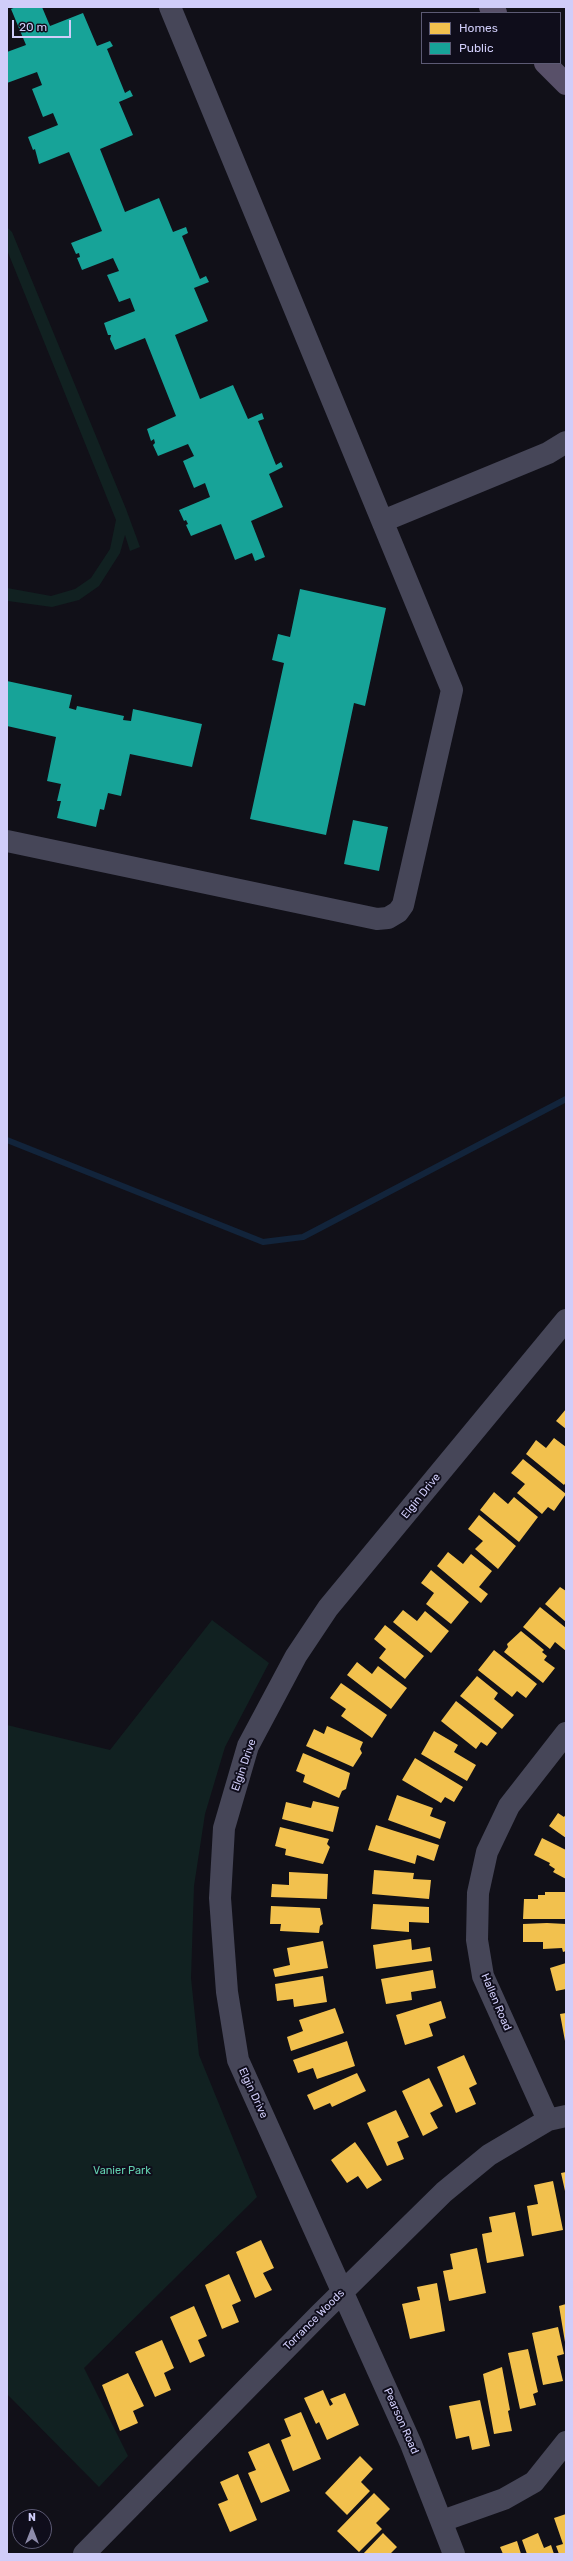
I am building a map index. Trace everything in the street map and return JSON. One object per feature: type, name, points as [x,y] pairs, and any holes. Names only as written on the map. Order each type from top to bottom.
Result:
[{"type":"main road","points":[[546,64],[566,84]]},
{"type":"street","points":[[7,841],[377,919],[388,918],[398,912],[404,900],[452,690],[170,7]]},
{"type":"street","points":[[383,521],[548,453],[566,442]]},
{"type":"street","name":"Elgin Drive","points":[[343,2291],[238,2060],[227,1992],[220,1898],[224,1828],[248,1746],[296,1656],[328,1608],[566,1320]]},
{"type":"street","name":"Hallen Road","points":[[557,2118],[483,1976],[477,1940],[478,1893],[488,1852],[509,1806],[566,1733]]},
{"type":"street","name":"Torrance Woods","points":[[84,2554],[343,2291],[444,2192],[489,2155],[557,2118]]},
{"type":"street","name":"Pearson Road","points":[[343,2291],[442,2521],[454,2554]]},
{"type":"street","points":[[442,2521],[504,2498],[534,2482],[566,2442]]},
{"type":"green space","points":[[7,227],[12,232],[126,509],[140,547],[130,551],[125,535],[120,553],[99,586],[79,600],[52,607],[8,601],[7,588],[51,596],[75,589],[91,578],[110,549],[116,520],[7,250]]},
{"type":"green space","name":"Vanier Park","points":[[212,1620],[269,1663],[225,1747],[205,1814],[194,1886],[191,1978],[199,2055],[257,2197],[84,2368],[128,2456],[99,2487],[7,2394],[7,1725],[110,1750]]},
{"type":"building: Homes","points":[[566,1409],[566,1429],[556,1421]]},
{"type":"building: Homes","points":[[554,1438],[566,1447],[566,1482],[564,1485],[526,1454],[536,1440],[546,1448]]},
{"type":"building: Homes","points":[[523,1459],[566,1494],[554,1511],[548,1507],[542,1514],[517,1493],[525,1484],[511,1473]]},
{"type":"building: Homes","points":[[494,1492],[508,1504],[514,1497],[538,1517],[519,1542],[480,1510]]},
{"type":"building: Homes","points":[[479,1515],[516,1546],[498,1569],[475,1549],[483,1541],[468,1529]]},
{"type":"building: Homes","points":[[448,1552],[463,1564],[471,1554],[492,1571],[479,1587],[488,1594],[481,1603],[437,1566]]},
{"type":"building: Homes","points":[[431,1570],[469,1602],[451,1624],[426,1604],[434,1593],[421,1583]]},
{"type":"building: Homes","points":[[560,1587],[566,1591],[566,1622],[545,1604]]},
{"type":"building: Homes","points":[[540,1607],[566,1628],[566,1651],[555,1642],[550,1649],[523,1627]]},
{"type":"building: Homes","points":[[403,1610],[417,1621],[425,1611],[449,1631],[431,1653],[393,1622]]},
{"type":"building: Homes","points":[[385,1625],[424,1656],[405,1679],[379,1658],[386,1649],[374,1639]]},
{"type":"building: Homes","points":[[521,1631],[544,1650],[542,1652],[547,1656],[544,1660],[555,1668],[543,1683],[504,1652],[508,1647],[507,1644]]},
{"type":"building: Homes","points":[[494,1650],[537,1684],[526,1698],[517,1691],[512,1697],[478,1670]]},
{"type":"building: Homes","points":[[357,1662],[372,1674],[378,1666],[407,1688],[391,1709],[347,1675]]},
{"type":"building: Homes","points":[[477,1676],[498,1693],[494,1699],[514,1715],[502,1729],[460,1696]]},
{"type":"building: Homes","points":[[341,1683],[387,1715],[372,1738],[341,1716],[346,1709],[330,1698]]},
{"type":"building: Homes","points":[[456,1701],[497,1733],[487,1746],[481,1742],[476,1749],[441,1721]]},
{"type":"building: Homes","points":[[327,1726],[363,1742],[360,1749],[362,1753],[353,1767],[306,1746],[314,1729],[324,1734]]},
{"type":"building: Homes","points":[[434,1731],[458,1745],[454,1752],[476,1765],[467,1781],[421,1754]]},
{"type":"building: Homes","points":[[303,1753],[350,1773],[346,1789],[342,1791],[339,1798],[303,1782],[305,1775],[296,1771]]},
{"type":"building: Homes","points":[[415,1758],[463,1787],[454,1802],[445,1797],[441,1803],[402,1780]]},
{"type":"building: Homes","points":[[397,1795],[433,1808],[430,1816],[446,1822],[440,1839],[388,1820]]},
{"type":"building: Homes","points":[[313,1801],[339,1807],[333,1832],[282,1819],[286,1802],[311,1808]]},
{"type":"building: Homes","points":[[558,1813],[564,1817],[566,1814],[566,1838],[549,1826]]},
{"type":"building: Homes","points":[[376,1825],[439,1845],[434,1861],[417,1855],[415,1864],[368,1850]]},
{"type":"building: Homes","points":[[280,1827],[329,1839],[327,1844],[330,1847],[323,1864],[285,1855],[286,1849],[275,1846]]},
{"type":"building: Homes","points":[[542,1838],[566,1850],[566,1879],[553,1872],[555,1869],[549,1865],[550,1863],[534,1855]]},
{"type":"building: Homes","points":[[374,1870],[414,1873],[413,1879],[431,1880],[429,1899],[372,1894]]},
{"type":"building: Homes","points":[[289,1872],[328,1874],[327,1899],[271,1897],[272,1884],[289,1885]]},
{"type":"building: Homes","points":[[545,1892],[566,1892],[566,1919],[523,1919],[524,1899],[538,1899],[538,1895],[545,1895]]},
{"type":"building: Homes","points":[[373,1904],[429,1907],[429,1923],[409,1922],[409,1932],[371,1929]]},
{"type":"building: Homes","points":[[271,1906],[320,1908],[323,1924],[320,1926],[319,1933],[280,1931],[281,1924],[270,1924]]},
{"type":"building: Homes","points":[[523,1924],[566,1924],[566,1951],[563,1952],[562,1948],[543,1949],[543,1942],[523,1942]]},
{"type":"building: Homes","points":[[411,1939],[412,1950],[430,1947],[432,1961],[376,1969],[373,1945]]},
{"type":"building: Homes","points":[[323,1941],[328,1968],[275,1977],[273,1969],[290,1965],[287,1948]]},
{"type":"building: Homes","points":[[566,1963],[566,1989],[556,1991],[550,1968]]},
{"type":"building: Homes","points":[[433,1970],[436,1988],[411,1992],[412,2000],[386,2004],[381,1979]]},
{"type":"building: Homes","points":[[323,1976],[327,2002],[294,2007],[293,1999],[277,2001],[275,1984]]},
{"type":"building: Homes","points":[[441,2001],[446,2018],[429,2024],[433,2036],[405,2045],[396,2015]]},
{"type":"building: Homes","points":[[335,2008],[344,2033],[291,2051],[287,2037],[303,2031],[299,2020]]},
{"type":"building: Homes","points":[[566,2013],[566,2041],[565,2041],[560,2014]]},
{"type":"building: Homes","points":[[347,2041],[355,2066],[317,2079],[313,2068],[298,2073],[293,2060]]},
{"type":"building: Homes","points":[[464,2055],[477,2084],[469,2088],[476,2104],[456,2113],[437,2067]]},
{"type":"building: Homes","points":[[357,2073],[366,2091],[332,2107],[330,2103],[314,2110],[307,2095]]},
{"type":"building: Homes","points":[[429,2078],[443,2106],[430,2113],[438,2128],[423,2136],[402,2091]]},
{"type":"building: Homes","points":[[396,2110],[409,2137],[397,2142],[404,2159],[387,2166],[367,2123]]},
{"type":"building: Homes","points":[[355,2142],[382,2180],[367,2189],[358,2176],[347,2183],[331,2160]]},
{"type":"building: Homes","points":[[566,2172],[566,2191],[565,2191],[561,2173]]},
{"type":"building: Homes","points":[[553,2181],[563,2230],[532,2236],[527,2206],[538,2204],[534,2185]]},
{"type":"building: Homes","points":[[515,2212],[524,2256],[487,2263],[482,2234],[492,2232],[489,2217]]},
{"type":"building: Homes","points":[[261,2240],[274,2268],[263,2273],[272,2290],[255,2298],[236,2252]]},
{"type":"building: Homes","points":[[477,2248],[486,2293],[449,2301],[443,2271],[453,2269],[450,2254]]},
{"type":"building: Homes","points":[[229,2274],[241,2301],[232,2305],[239,2322],[222,2329],[205,2285]]},
{"type":"building: Homes","points":[[437,2283],[445,2331],[410,2339],[402,2304],[420,2300],[417,2287]]},
{"type":"building: Homes","points":[[566,2304],[566,2342],[565,2342],[559,2306]]},
{"type":"building: Homes","points":[[194,2306],[207,2336],[198,2340],[205,2356],[190,2363],[170,2317]]},
{"type":"building: Homes","points":[[558,2327],[564,2354],[557,2356],[563,2381],[543,2385],[532,2333]]},
{"type":"building: Homes","points":[[162,2340],[174,2368],[164,2373],[171,2390],[155,2397],[135,2352]]},
{"type":"building: Homes","points":[[528,2349],[538,2392],[533,2394],[536,2405],[520,2409],[508,2353]]},
{"type":"building: Homes","points":[[502,2367],[510,2410],[508,2411],[512,2431],[494,2434],[483,2374]]},
{"type":"building: Homes","points":[[128,2373],[144,2406],[133,2411],[138,2423],[120,2431],[102,2385]]},
{"type":"building: Homes","points":[[323,2390],[330,2406],[333,2404],[330,2399],[345,2393],[359,2425],[327,2440],[319,2422],[316,2424],[304,2398]]},
{"type":"building: Homes","points":[[480,2400],[490,2446],[472,2450],[469,2436],[456,2439],[449,2406]]},
{"type":"building: Homes","points":[[301,2412],[321,2459],[293,2471],[281,2440],[291,2436],[284,2419]]},
{"type":"building: Homes","points":[[269,2443],[290,2491],[261,2503],[248,2473],[256,2470],[248,2452]]},
{"type":"building: Homes","points":[[360,2456],[373,2469],[361,2482],[370,2491],[347,2515],[325,2493]]},
{"type":"building: Homes","points":[[238,2474],[257,2520],[230,2532],[218,2504],[228,2500],[220,2482]]},
{"type":"building: Homes","points":[[374,2493],[390,2509],[376,2523],[382,2529],[359,2552],[337,2531]]},
{"type":"building: Homes","points":[[566,2514],[566,2554],[559,2554],[556,2546],[563,2544],[554,2518]]},
{"type":"building: Homes","points":[[383,2533],[397,2547],[390,2554],[363,2554]]},
{"type":"building: Homes","points":[[538,2533],[544,2548],[551,2545],[554,2554],[527,2554],[522,2540]]},
{"type":"building: Homes","points":[[517,2541],[521,2554],[503,2554],[500,2547]]},
{"type":"building: Public","points":[[16,7],[42,7],[50,26],[83,13],[97,46],[110,41],[113,46],[107,49],[125,93],[130,90],[133,96],[119,102],[133,135],[100,149],[125,212],[159,198],[173,232],[186,227],[188,233],[182,236],[200,279],[206,276],[209,282],[194,288],[208,321],[175,335],[200,399],[233,385],[248,419],[262,413],[264,419],[258,421],[276,465],[281,462],[283,467],[269,474],[283,507],[251,521],[265,557],[255,561],[252,553],[235,560],[221,524],[191,536],[186,525],[188,524],[186,520],[184,521],[179,510],[210,497],[205,483],[194,488],[183,461],[194,456],[188,444],[158,456],[153,445],[155,443],[154,439],[151,441],[147,429],[176,416],[145,338],[115,350],[110,339],[111,335],[108,335],[104,323],[135,311],[130,298],[119,302],[107,275],[119,271],[113,258],[82,270],[77,258],[80,257],[79,253],[76,254],[71,243],[102,231],[69,152],[39,164],[35,149],[33,150],[28,137],[58,125],[53,113],[43,117],[32,89],[42,85],[37,72],[7,83],[7,52],[26,45],[11,9]]},
{"type":"building: Public","points":[[300,589],[386,608],[365,706],[354,703],[326,835],[250,819],[284,663],[272,660],[278,634],[290,637]]},
{"type":"building: Public","points":[[7,681],[72,695],[69,708],[76,710],[77,706],[124,716],[123,720],[131,721],[133,709],[202,724],[192,767],[130,754],[121,796],[108,793],[104,810],[100,809],[96,827],[57,818],[61,801],[57,801],[61,784],[47,781],[56,737],[7,726]]},
{"type":"building: Public","points":[[353,820],[388,827],[379,871],[344,864]]},
{"type":"waterway","points":[[7,1140],[263,1242],[303,1237],[566,1099]]}]
